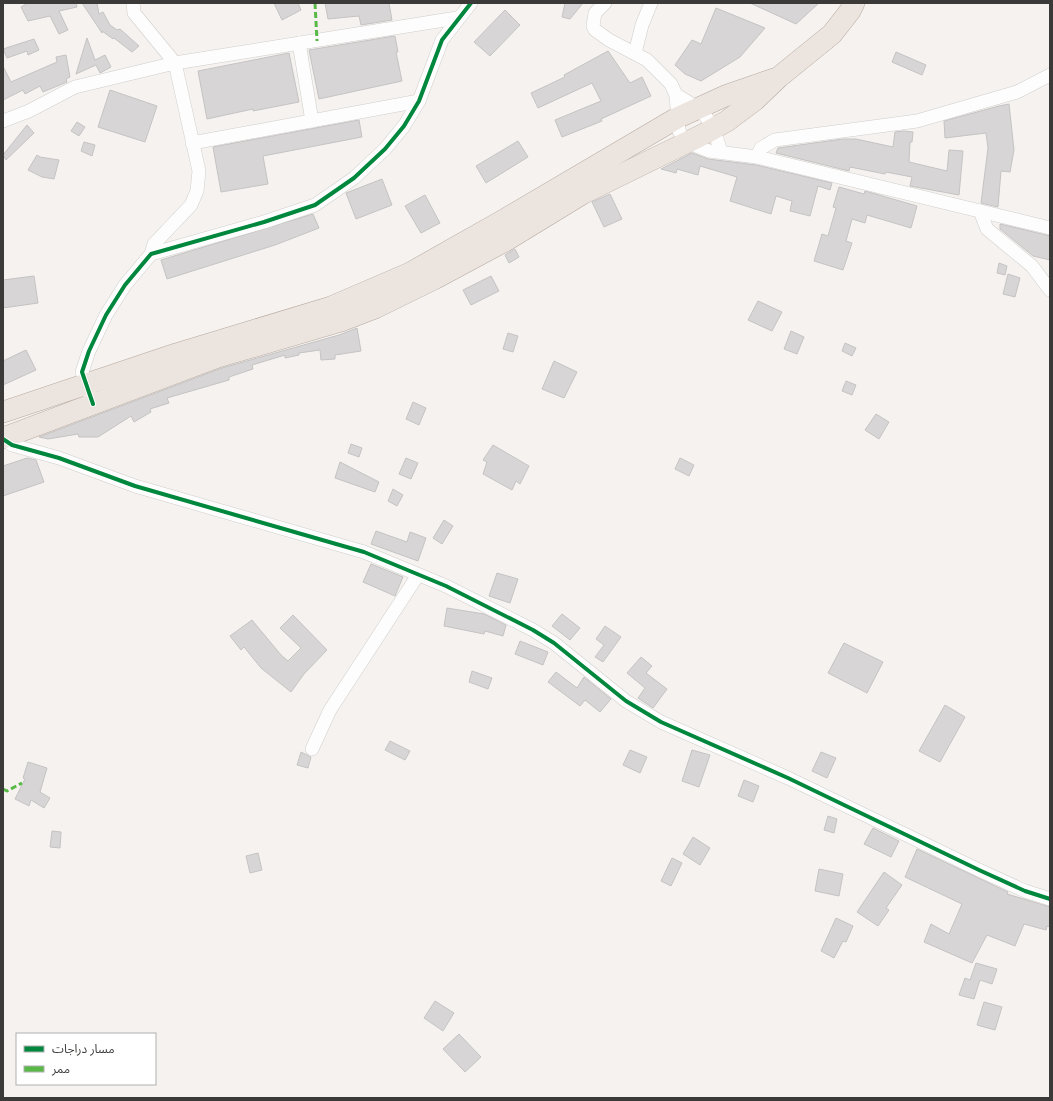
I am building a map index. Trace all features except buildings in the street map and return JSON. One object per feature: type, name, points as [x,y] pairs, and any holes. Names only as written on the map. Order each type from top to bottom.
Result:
[{"type":"main road","points":[[3,439],[218,357],[341,321],[375,308],[505,241],[582,194],[713,129],[755,100],[779,77],[832,34],[850,11],[854,3]]},
{"type":"main road","points":[[3,412],[85,383],[331,307],[363,294],[410,273],[677,118],[697,108],[779,77]]},
{"type":"street","points":[[93,404],[82,372],[106,315],[125,285],[151,254],[154,244],[191,205],[196,191],[199,171],[175,62],[134,13],[132,3]]},
{"type":"street","points":[[151,254],[264,222],[315,205],[354,178],[384,150],[404,126],[419,101],[442,40],[471,3]]},
{"type":"street","points":[[606,3],[595,13],[593,26],[595,30],[609,40],[635,52],[657,68],[671,84],[676,95],[679,131],[686,142],[697,148],[757,157],[1050,228]]},
{"type":"street","points":[[635,52],[642,25],[652,3]]},
{"type":"street","points":[[3,121],[75,87],[175,62],[458,18]]},
{"type":"street","points":[[299,43],[312,121]]},
{"type":"street","points":[[757,157],[761,148],[775,140],[917,121],[1017,92],[1050,75]]},
{"type":"street","points":[[676,95],[708,117],[721,152]]},
{"type":"street","points":[[192,143],[419,101]]},
{"type":"street","points":[[980,211],[987,229],[1032,266],[1050,290]]},
{"type":"street","points":[[3,439],[12,445],[58,458],[135,486],[364,552],[446,586],[533,630],[554,643],[626,701],[661,722],[788,778],[979,870],[1026,891],[1050,899]]},
{"type":"street","points":[[312,749],[330,710],[418,575]]},
{"type":"marked path","points":[[315,3],[317,41]]},
{"type":"marked path","points":[[3,789],[7,791],[22,783]]},
{"type":"cycle path","points":[[93,404],[82,372],[89,351],[106,315],[125,285],[151,254],[264,222],[315,205],[354,178],[385,149],[404,126],[419,101],[442,40],[471,3]]},
{"type":"cycle path","points":[[3,439],[12,445],[59,458],[135,486],[364,552],[446,586],[533,630],[554,643],[626,701],[661,722],[788,778],[1025,891],[1050,899]]}]
